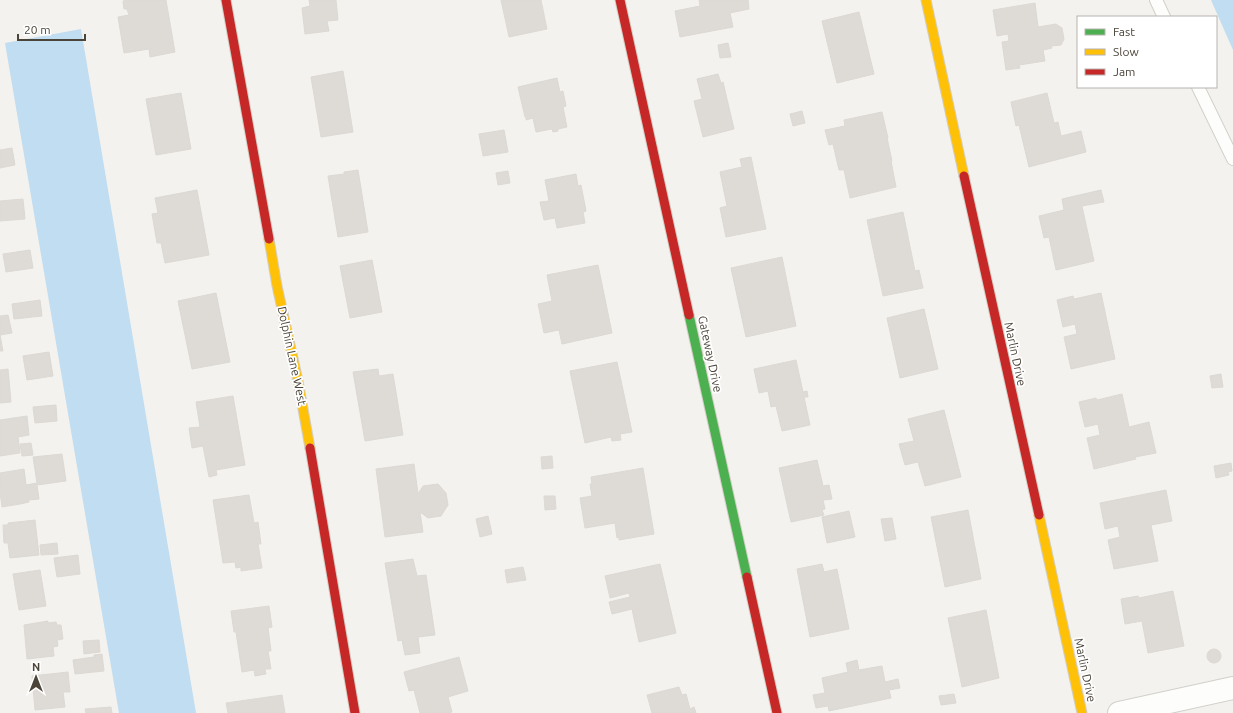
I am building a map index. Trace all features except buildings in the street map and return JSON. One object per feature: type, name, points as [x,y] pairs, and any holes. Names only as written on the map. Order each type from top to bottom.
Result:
[{"type":"street","name":"Dolphin Lane West","points":[[226,0],[277,286],[299,389],[355,713]]},
{"type":"street","name":"Gateway Drive","points":[[620,0],[776,713]]},
{"type":"street","name":"Marlin Drive","points":[[926,0],[1082,713]]},
{"type":"street","points":[[1119,713],[1233,688]]},
{"type":"lane","points":[[1156,0],[1164,16]]},
{"type":"lane","points":[[1198,88],[1233,159]]},
{"type":"water","points":[[1211,0],[1233,0],[1233,50]]},
{"type":"water","points":[[81,29],[196,713],[119,713],[5,43]]},
{"type":"traffic: fast","points":[[689,315],[747,577]]},
{"type":"traffic: slow","points":[[926,0],[964,176]]},
{"type":"traffic: slow","points":[[269,239],[310,448]]},
{"type":"traffic: slow","points":[[1039,515],[1082,713]]},
{"type":"traffic: jam","points":[[226,0],[269,239]]},
{"type":"traffic: jam","points":[[620,0],[689,315]]},
{"type":"traffic: jam","points":[[964,176],[1039,515]]},
{"type":"traffic: jam","points":[[310,448],[355,713]]},
{"type":"traffic: jam","points":[[747,577],[777,713]]}]
